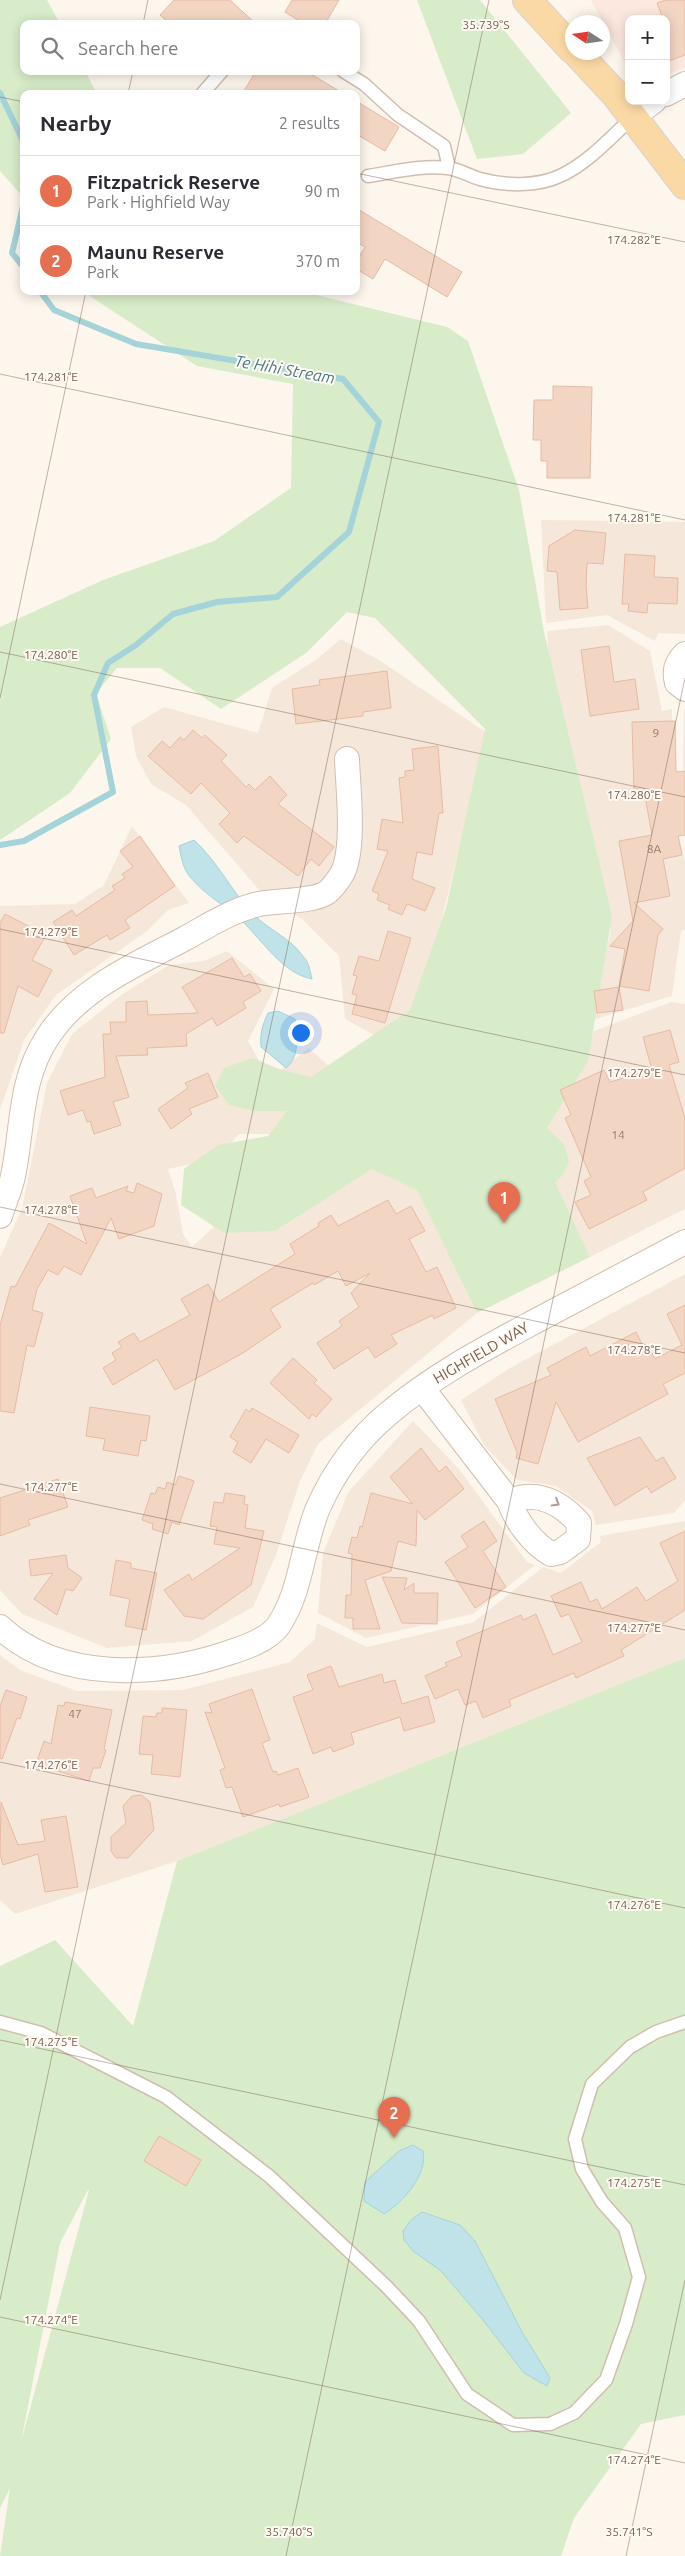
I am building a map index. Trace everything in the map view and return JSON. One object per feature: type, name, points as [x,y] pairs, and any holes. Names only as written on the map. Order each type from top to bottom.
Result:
[{"type":"main road","points":[[527,0],[565,41]]},
{"type":"main road","points":[[586,60],[644,109],[685,185]]},
{"type":"street","points":[[670,92],[685,84]]},
{"type":"street","points":[[685,654],[677,664],[675,675],[676,683],[685,689]]},
{"type":"street","points":[[0,1216],[13,1177],[23,1095],[32,1066],[47,1037],[64,1016],[90,992],[130,967],[230,915],[258,904],[312,897],[326,893],[343,872],[350,838],[347,759]]},
{"type":"street","name":"HIGHFIELD WAY","points":[[0,1627],[33,1648],[70,1664],[102,1669],[136,1671],[170,1667],[210,1659],[248,1647],[277,1628],[292,1600],[318,1509],[336,1474],[359,1442],[388,1414],[450,1367],[685,1242]]},
{"type":"street","points":[[422,1388],[509,1500]]},
{"type":"lane","points":[[205,90],[219,75]]},
{"type":"lane","points":[[349,75],[364,84],[398,115],[444,146],[449,168]]},
{"type":"lane","points":[[368,176],[426,167],[449,168],[481,179],[501,182],[524,184],[543,182],[562,175],[582,163],[644,109]]},
{"type":"lane","points":[[0,2022],[41,2033],[166,2098],[269,2176],[386,2286],[418,2321],[467,2394],[513,2425],[550,2424],[574,2413],[606,2380],[626,2324],[639,2277],[625,2228],[602,2202],[582,2170],[576,2138],[592,2084],[630,2047],[656,2032],[685,2022]]},
{"type":"shaded area","points":[[591,0],[685,0],[685,68],[670,74],[670,15],[625,15],[625,63],[610,35],[610,15],[599,15]]},
{"type":"shaded area","points":[[541,520],[685,522],[685,634],[658,633],[655,641],[607,615],[546,623]]},
{"type":"shaded area","points":[[608,625],[650,651],[662,711],[672,709],[671,799],[685,862],[685,930],[681,931],[672,996],[589,1021],[611,931],[549,672],[547,631]]},
{"type":"shaded area","points":[[341,639],[379,660],[487,733],[422,1000],[383,1040],[345,1019],[339,956],[302,919],[260,891],[186,805],[151,784],[136,756],[131,727],[164,707],[258,733],[272,688],[317,659]]},
{"type":"shaded area","points":[[685,709],[685,780],[683,765]]},
{"type":"shaded area","points":[[132,826],[189,903],[168,910],[147,931],[56,995],[24,1040],[0,1110],[0,906],[75,904],[104,885]]},
{"type":"shaded area","points":[[227,951],[274,989],[248,1041],[269,1079],[309,1048],[340,1076],[283,1134],[239,1134],[219,1158],[168,1169],[176,1194],[183,1234],[192,1247],[241,1202],[380,1124],[417,1189],[477,1313],[318,1444],[300,1481],[276,1555],[253,1607],[192,1641],[107,1648],[22,1614],[0,1590],[0,1257],[22,1209],[47,1083],[72,1034],[121,995],[169,965],[204,961]]},
{"type":"shaded area","points":[[671,1002],[685,1004],[685,1209],[590,1257],[533,1137],[586,1034]]},
{"type":"shaded area","points":[[685,1274],[685,1500],[674,1513],[596,1525],[592,1511],[556,1486],[517,1480],[484,1445],[461,1400],[510,1368]]},
{"type":"shaded area","points":[[413,1421],[459,1469],[527,1562],[535,1565],[473,1614],[366,1638],[318,1613],[323,1553],[349,1491]]},
{"type":"shaded area","points":[[685,1521],[685,1658],[177,1861],[15,1914],[0,1900],[0,1655],[20,1670],[77,1691],[183,1690],[290,1662],[315,1639],[317,1623],[367,1647],[474,1622],[543,1567],[561,1573],[601,1542],[600,1536]]},
{"type":"green space","points":[[0,0],[47,0],[58,20],[20,20],[20,75],[87,75],[95,90],[20,90],[20,194],[0,171]]},
{"type":"green space","points":[[417,0],[480,0],[571,113],[523,154],[477,159]]},
{"type":"green space","points":[[88,295],[316,295],[447,327],[468,341],[519,490],[544,632],[612,916],[588,1061],[547,1128],[564,1144],[569,1162],[561,1177],[555,1182],[590,1257],[477,1313],[417,1190],[372,1169],[275,1231],[224,1233],[181,1205],[184,1169],[218,1145],[268,1136],[287,1111],[254,1111],[229,1105],[215,1086],[224,1068],[253,1058],[279,1069],[311,1077],[410,1010],[446,908],[485,729],[375,618],[347,612],[306,653],[221,709],[160,668],[117,668],[96,693],[111,739],[70,793],[0,840],[0,627],[103,580],[214,541],[291,488],[293,384],[197,366]]},
{"type":"green space","points":[[685,1658],[685,2415],[641,2424],[574,2518],[561,2556],[0,2556],[10,2488],[0,2508],[0,1966],[55,1940],[133,2026],[177,1861]],"holes":[[[89,2190],[21,2442],[60,2243]]]},
{"type":"water","points":[[194,840],[210,857],[252,913],[297,949],[308,963],[312,979],[301,976],[282,963],[242,921],[191,878],[184,867],[179,846]]},
{"type":"water","points":[[278,1011],[295,1019],[296,1052],[286,1068],[261,1047],[262,1030],[268,1013]]},
{"type":"water","points":[[413,2145],[423,2151],[422,2169],[406,2195],[384,2214],[364,2201],[365,2182],[399,2151]]},
{"type":"water","points":[[422,2212],[460,2225],[475,2241],[522,2332],[550,2378],[547,2386],[524,2373],[483,2320],[441,2271],[413,2251],[404,2240],[403,2231],[411,2220]]},
{"type":"building","points":[[174,0],[230,0],[252,20],[166,20],[160,15]]},
{"type":"building","points":[[292,0],[339,0],[327,20],[298,20],[285,12]]},
{"type":"building","points":[[666,0],[685,0],[685,55],[670,61],[670,15],[662,15],[657,3]]},
{"type":"building","points":[[254,75],[313,75],[337,90],[244,90]]},
{"type":"building","points":[[360,103],[399,127],[385,151],[360,136]]},
{"type":"building","points":[[360,210],[462,272],[447,297],[385,259],[373,279],[360,271],[360,255],[365,247],[360,244]]},
{"type":"building","points":[[553,386],[592,387],[590,478],[547,478],[547,461],[541,461],[541,440],[533,440],[534,400],[553,400]]},
{"type":"building","points":[[575,530],[606,533],[603,564],[587,563],[586,586],[588,608],[560,610],[557,572],[547,571],[549,546]]},
{"type":"building","points":[[625,554],[655,556],[654,577],[678,578],[677,604],[648,603],[647,613],[628,611],[629,604],[622,604]]},
{"type":"building","points":[[609,646],[614,682],[635,679],[639,709],[590,716],[581,650]]},
{"type":"building","points":[[387,671],[391,708],[363,712],[363,716],[296,724],[292,689],[320,685],[319,680]]},
{"type":"building","points":[[675,721],[676,772],[685,771],[685,835],[678,836],[682,855],[663,859],[670,896],[634,903],[663,929],[658,935],[649,991],[619,986],[625,949],[610,946],[633,921],[619,841],[652,835],[644,791],[634,791],[632,722]]},
{"type":"building","points":[[193,730],[202,738],[205,735],[227,755],[221,761],[246,787],[249,784],[255,790],[270,776],[287,795],[278,804],[334,847],[319,866],[311,859],[298,876],[244,836],[237,843],[219,824],[230,813],[201,783],[191,794],[148,756],[162,741],[170,748],[180,737],[184,740]]},
{"type":"building","points":[[438,746],[443,813],[439,813],[432,855],[417,852],[412,879],[435,888],[425,911],[407,904],[402,915],[388,909],[390,905],[377,900],[379,894],[372,891],[388,851],[377,849],[382,819],[403,823],[399,778],[405,777],[405,771],[414,770],[412,749]]},
{"type":"building","points":[[140,836],[175,886],[125,920],[130,928],[110,940],[107,935],[74,955],[53,922],[72,910],[76,916],[115,890],[112,886],[125,878],[122,874],[133,867],[120,851]]},
{"type":"building","points":[[5,914],[46,935],[32,960],[52,970],[38,997],[18,986],[4,1033],[0,1033],[0,923]]},
{"type":"building","points":[[388,931],[411,938],[385,1023],[352,1014],[357,995],[352,994],[357,976],[353,975],[359,956],[379,961]]},
{"type":"building","points":[[232,958],[244,977],[250,974],[261,991],[243,1002],[246,1008],[217,1026],[212,1018],[186,1034],[187,1046],[147,1048],[148,1055],[116,1056],[129,1097],[113,1102],[121,1125],[94,1134],[90,1121],[87,1122],[83,1110],[68,1115],[60,1091],[105,1077],[103,1034],[111,1034],[110,1022],[126,1022],[126,1002],[147,1001],[148,1015],[198,1013],[182,987]]},
{"type":"building","points":[[619,987],[623,1010],[597,1013],[594,991]]},
{"type":"building","points":[[670,1030],[679,1062],[669,1065],[685,1118],[685,1168],[643,1192],[647,1200],[589,1229],[575,1202],[591,1195],[584,1181],[591,1177],[565,1118],[571,1115],[560,1090],[604,1070],[610,1082],[652,1070],[643,1037]]},
{"type":"building","points":[[208,1073],[218,1097],[189,1109],[192,1114],[171,1129],[158,1109],[188,1088],[185,1083]]},
{"type":"building","points":[[137,1183],[162,1194],[154,1226],[119,1239],[111,1218],[81,1275],[64,1266],[58,1275],[48,1270],[37,1289],[32,1310],[43,1313],[34,1347],[27,1345],[14,1413],[0,1411],[0,1325],[11,1286],[15,1287],[49,1223],[87,1244],[70,1196],[92,1188],[96,1198],[128,1186],[126,1191],[134,1193]]},
{"type":"building","points":[[388,1200],[396,1214],[411,1206],[425,1231],[409,1239],[426,1272],[437,1267],[456,1308],[434,1319],[433,1315],[391,1335],[397,1344],[375,1358],[368,1347],[334,1369],[317,1343],[342,1326],[339,1321],[359,1307],[351,1293],[370,1273],[346,1286],[338,1271],[314,1285],[313,1283],[270,1309],[281,1327],[243,1353],[175,1390],[157,1359],[113,1385],[103,1368],[116,1360],[112,1353],[122,1347],[118,1342],[134,1333],[140,1342],[190,1315],[181,1299],[208,1284],[219,1302],[295,1254],[290,1244],[319,1226],[318,1223],[331,1215],[338,1226]]},
{"type":"building","points":[[685,1305],[685,1373],[663,1384],[668,1394],[578,1442],[556,1402],[538,1464],[516,1458],[517,1452],[495,1399],[551,1375],[547,1368],[586,1347],[590,1356],[636,1332],[643,1346],[647,1344],[655,1359],[682,1345],[667,1314]]},
{"type":"building","points":[[293,1358],[317,1380],[314,1383],[332,1399],[316,1417],[312,1414],[309,1419],[270,1383]]},
{"type":"building","points":[[90,1407],[150,1416],[146,1441],[141,1440],[138,1456],[103,1450],[105,1439],[86,1436]]},
{"type":"building","points":[[252,1408],[299,1435],[289,1453],[266,1439],[251,1463],[233,1452],[238,1442],[230,1437],[246,1409],[250,1412]]},
{"type":"building","points":[[640,1437],[656,1461],[663,1457],[676,1478],[651,1493],[647,1486],[615,1506],[587,1458]]},
{"type":"building","points":[[421,1448],[439,1472],[446,1466],[464,1489],[425,1520],[417,1510],[416,1546],[398,1541],[391,1571],[365,1580],[380,1629],[353,1629],[353,1618],[345,1618],[346,1595],[351,1595],[352,1554],[348,1553],[352,1537],[357,1538],[360,1526],[362,1527],[371,1493],[413,1504],[390,1477]]},
{"type":"building","points":[[179,1476],[194,1481],[179,1525],[172,1522],[168,1534],[152,1529],[153,1524],[142,1520],[151,1493],[155,1494],[158,1487],[165,1489],[167,1482],[175,1485]]},
{"type":"building","points":[[58,1479],[68,1507],[28,1520],[30,1525],[0,1536],[0,1498]]},
{"type":"building","points":[[225,1493],[245,1496],[244,1504],[248,1505],[245,1528],[264,1531],[251,1585],[203,1619],[184,1616],[164,1590],[189,1574],[192,1580],[240,1548],[214,1544],[217,1527],[210,1526],[214,1502],[223,1503]]},
{"type":"building","points":[[484,1521],[497,1541],[483,1551],[506,1587],[475,1608],[445,1562],[468,1547],[461,1536]]},
{"type":"building","points":[[685,1531],[685,1610],[621,1650],[624,1656],[576,1678],[574,1673],[509,1700],[511,1706],[483,1718],[476,1701],[465,1705],[458,1689],[435,1699],[425,1676],[447,1666],[445,1663],[462,1656],[456,1642],[521,1615],[523,1620],[536,1614],[553,1655],[582,1642],[569,1614],[561,1617],[551,1596],[581,1582],[590,1602],[597,1599],[602,1609],[637,1587],[646,1601],[678,1581],[660,1543]]},
{"type":"building","points":[[66,1555],[68,1568],[82,1578],[73,1591],[66,1589],[57,1615],[34,1599],[53,1573],[31,1576],[29,1560]]},
{"type":"building","points":[[116,1560],[131,1563],[131,1568],[157,1573],[146,1630],[125,1626],[130,1599],[110,1595]]},
{"type":"building","points":[[382,1577],[407,1578],[404,1590],[414,1583],[414,1593],[438,1593],[437,1624],[402,1623]]},
{"type":"building","points":[[331,1666],[339,1687],[382,1674],[384,1683],[395,1680],[402,1704],[428,1696],[435,1722],[404,1731],[400,1717],[351,1733],[354,1744],[333,1752],[331,1747],[313,1754],[293,1697],[313,1690],[307,1675]]},
{"type":"building","points":[[252,1689],[270,1740],[262,1743],[273,1772],[276,1771],[278,1775],[298,1768],[309,1797],[280,1807],[279,1804],[243,1817],[232,1787],[226,1788],[220,1770],[225,1768],[205,1712],[212,1713],[209,1704]]},
{"type":"building","points":[[6,1690],[27,1697],[20,1719],[17,1718],[2,1759],[0,1758],[0,1706]]},
{"type":"building","points":[[65,1702],[112,1710],[104,1749],[106,1750],[100,1768],[93,1768],[89,1781],[36,1764],[44,1741],[51,1744],[58,1705],[64,1706]]},
{"type":"building","points":[[162,1708],[187,1710],[180,1777],[151,1774],[153,1755],[139,1754],[143,1716],[156,1717],[157,1713],[162,1713]]},
{"type":"building","points":[[141,1795],[150,1802],[154,1830],[128,1858],[116,1858],[111,1851],[111,1837],[126,1823],[123,1806],[132,1796]]},
{"type":"building","points":[[1,1802],[18,1845],[45,1841],[41,1820],[66,1816],[78,1887],[45,1892],[38,1854],[3,1865],[0,1854]]},
{"type":"building","points":[[159,2136],[201,2160],[186,2186],[144,2161]]},
{"type":"waterway","name":"Te Hihi Stream","points":[[0,93],[20,135]]},
{"type":"waterway","name":"Te Hihi Stream","points":[[20,219],[12,253],[20,263]]},
{"type":"waterway","name":"Te Hihi Stream","points":[[0,845],[24,841],[113,792],[94,695],[108,663],[136,645],[173,614],[217,602],[277,597],[349,532],[379,422],[343,379],[136,344],[54,310],[43,295]]},
{"type":"place","name":"Fitzpatrick Reserve","points":[[504,1223]]},
{"type":"place","name":"Maunu Reserve","points":[[394,2138]]}]
